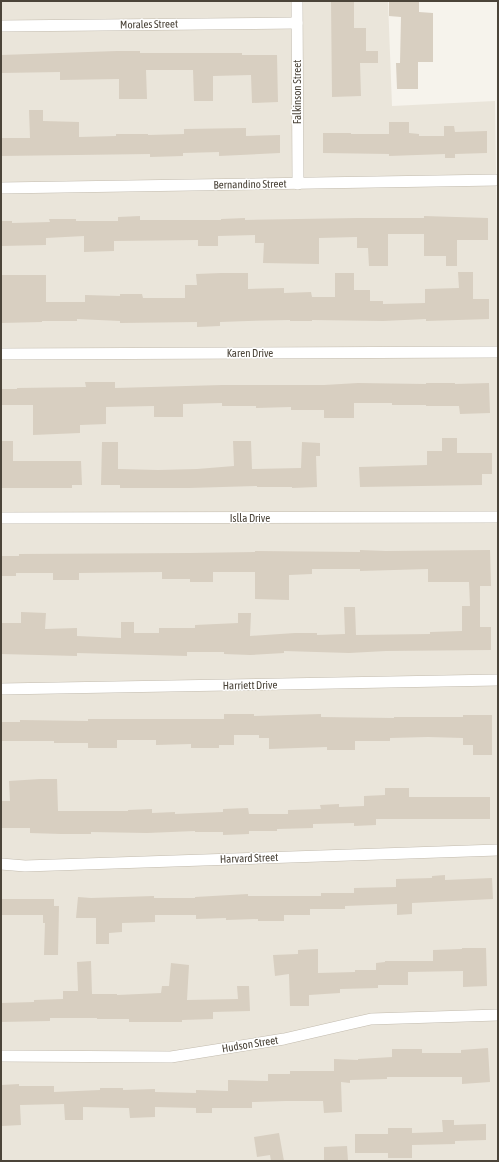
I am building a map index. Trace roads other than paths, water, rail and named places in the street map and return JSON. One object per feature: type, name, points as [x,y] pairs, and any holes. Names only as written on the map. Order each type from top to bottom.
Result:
[{"type":"street","name":"Falkinson Street","points":[[297,1],[298,184]]},
{"type":"street","name":"Morales Street","points":[[1,26],[297,23]]},
{"type":"street","name":"Bernandino Street","points":[[1,188],[498,180]]},
{"type":"street","name":"Karen Drive","points":[[1,354],[498,352]]},
{"type":"street","name":"Islla Drive","points":[[1,518],[498,517]]},
{"type":"street","name":"Harriett Drive","points":[[1,690],[498,680]]},
{"type":"street","name":"Harvard Street","points":[[1,864],[32,865],[498,850]]},
{"type":"street","name":"Hudson Street","points":[[1,1056],[171,1057],[284,1039],[371,1019],[498,1015]]}]
